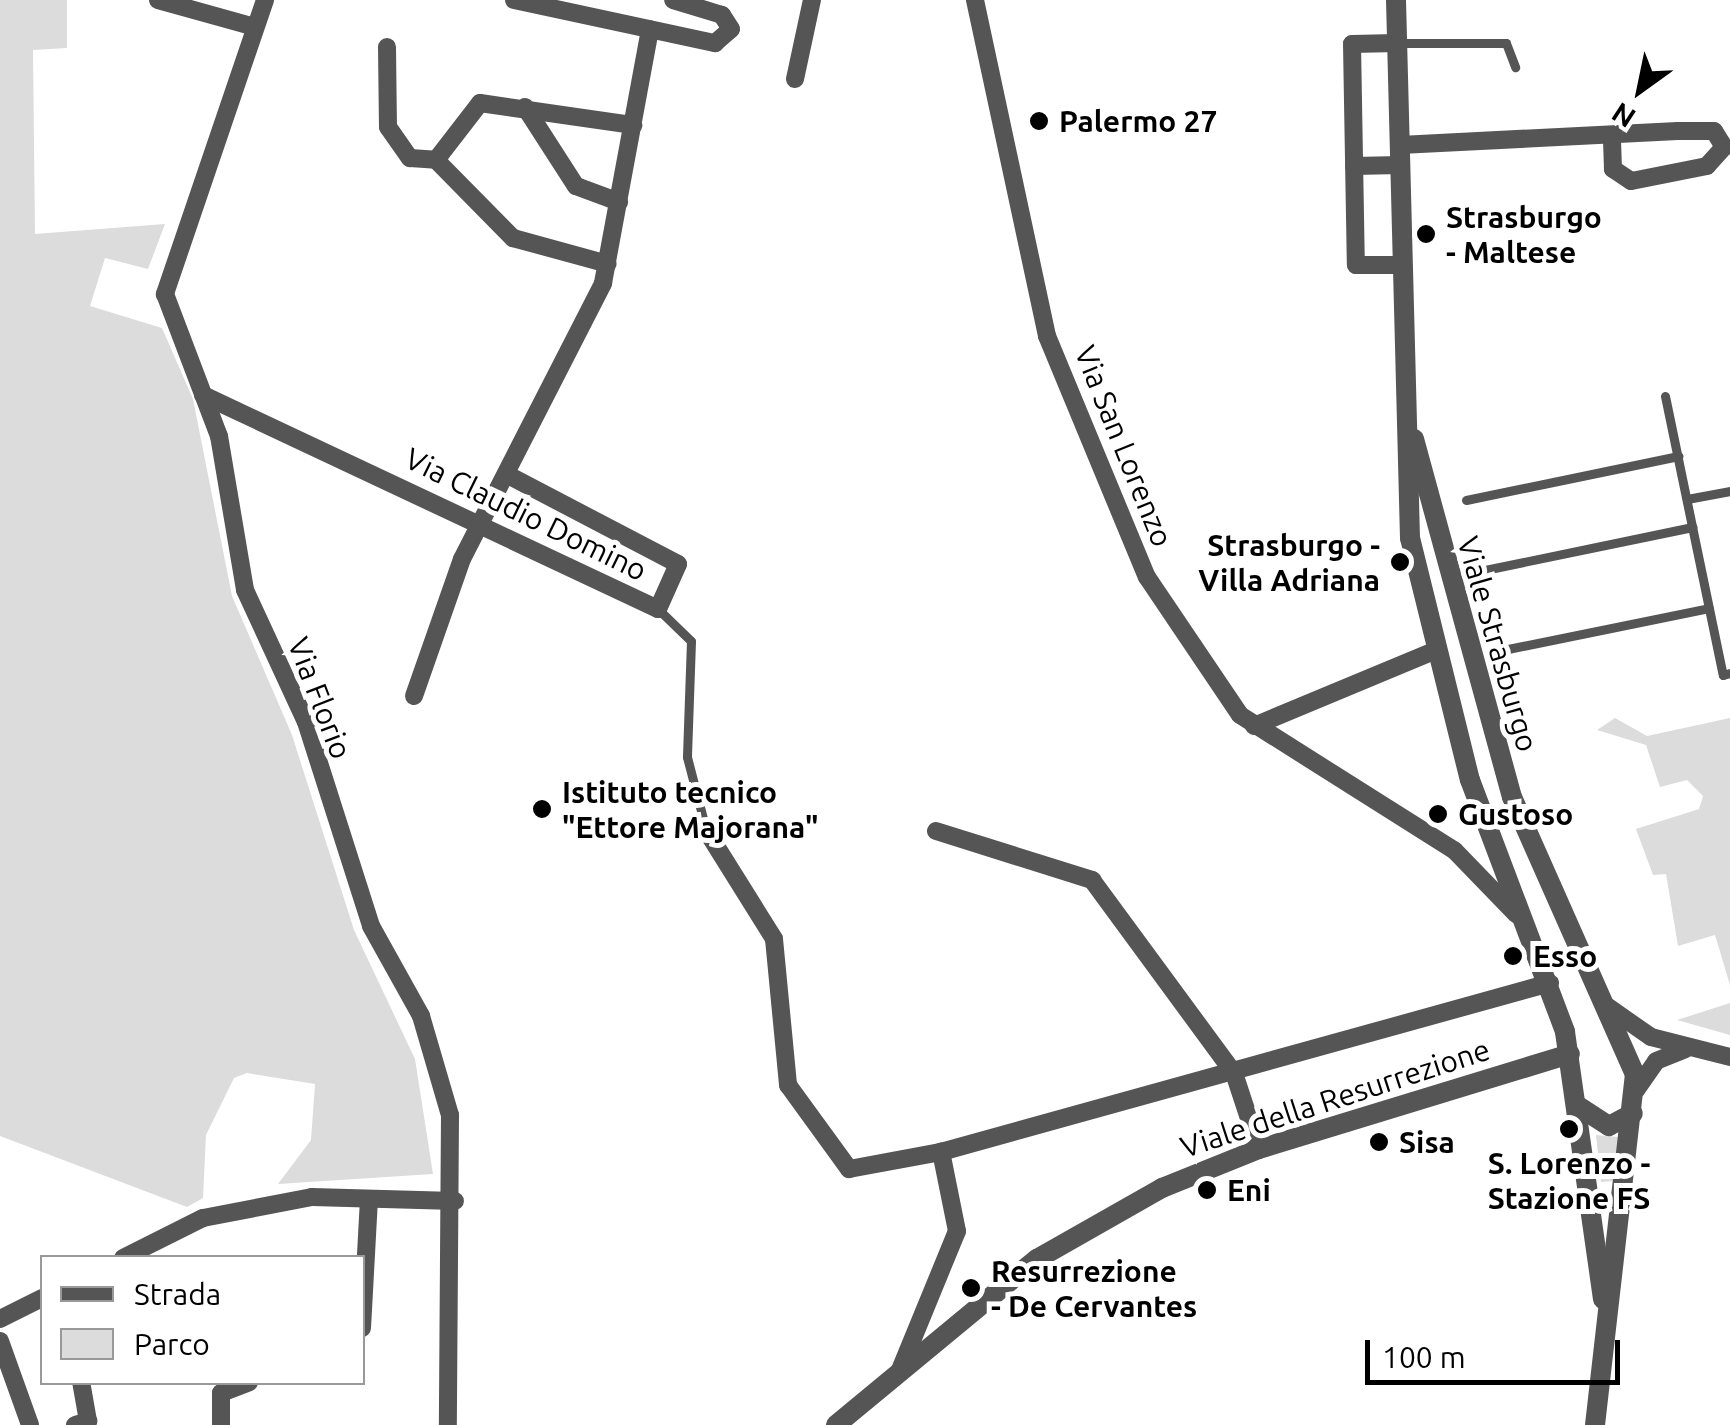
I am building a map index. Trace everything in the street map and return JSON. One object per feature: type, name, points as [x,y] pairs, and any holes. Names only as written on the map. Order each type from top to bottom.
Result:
[{"type":"street","points":[[158,0],[255,28]]},
{"type":"street","name":"Via Florio","points":[[265,0],[166,272],[165,294],[204,395],[245,590],[306,722],[371,926],[421,1016],[450,1115],[455,1197],[448,1425]]},
{"type":"street","points":[[514,0],[716,43],[731,29],[722,15],[673,0]]},
{"type":"street","points":[[795,79],[812,0]]},
{"type":"street","name":"Via San Lorenzo","points":[[975,0],[1022,239],[1081,434],[1147,577],[1254,726],[1455,851],[1524,926]]},
{"type":"street","name":"Viale Strasburgo","points":[[1396,0],[1406,500],[1434,651],[1524,926],[1550,983],[1570,1054],[1602,1299]]},
{"type":"street","points":[[414,696],[479,522],[578,347],[608,264],[650,29]]},
{"type":"street","points":[[1397,43],[1352,44],[1356,265],[1404,266]]},
{"type":"street","points":[[386,48],[388,127],[410,158],[436,160],[513,238],[608,264]]},
{"type":"street","points":[[436,160],[480,103],[633,125]]},
{"type":"street","points":[[525,107],[576,186],[619,202]]},
{"type":"street","points":[[1354,166],[1400,155],[1612,135],[1714,130],[1724,147],[1707,166],[1630,180],[1613,169],[1612,135]]},
{"type":"street","name":"Via Claudio Domino","points":[[204,395],[658,610],[678,564],[508,475]]},
{"type":"street","name":"Viale Strasburgo","points":[[1407,408],[1451,596],[1512,797],[1608,1007],[1636,1090],[1602,1299]]},
{"type":"street","points":[[1423,604],[1434,589],[1451,596]]},
{"type":"street","points":[[1254,726],[1434,651]]},
{"type":"street","points":[[706,830],[774,939],[788,1085],[840,1160],[865,1170],[1234,1073],[1550,983]]},
{"type":"street","points":[[936,831],[1092,880],[1234,1073],[1258,1148]]},
{"type":"street","points":[[1608,1007],[1640,1032],[1730,1057]]},
{"type":"street","points":[[1636,1090],[1663,1055],[1690,1049]]},
{"type":"street","name":"Viale della Resurrezione","points":[[836,1425],[900,1370],[1084,1227],[1258,1148],[1570,1054]]},
{"type":"street","points":[[1578,1106],[1609,1126],[1633,1113]]},
{"type":"street","points":[[900,1370],[957,1231],[941,1152]]},
{"type":"street","points":[[129,1255],[203,1218],[312,1198],[455,1197]]},
{"type":"street","points":[[365,1273],[369,1199]]},
{"type":"street","points":[[0,1318],[40,1299]]},
{"type":"street","points":[[1596,1425],[1602,1299]]},
{"type":"street","points":[[0,1342],[30,1425]]},
{"type":"street","points":[[75,1425],[88,1421],[82,1385]]},
{"type":"street","points":[[221,1425],[221,1393],[241,1385]]},
{"type":"lane","points":[[1397,43],[1506,43],[1514,67]]},
{"type":"lane","points":[[1665,396],[1723,675],[1730,674]]},
{"type":"lane","points":[[1466,500],[1678,456]]},
{"type":"lane","points":[[1687,500],[1730,490]]},
{"type":"lane","points":[[1480,571],[1692,528]]},
{"type":"lane","points":[[1498,651],[1709,608]]},
{"type":"lane","points":[[658,610],[691,641],[687,757],[706,830]]},
{"type":"green space","points":[[0,0],[67,0],[67,48],[33,50],[35,234],[165,224],[148,269],[105,258],[90,306],[162,328],[193,399],[232,596],[292,735],[354,930],[415,1059],[433,1174],[278,1184],[311,1140],[315,1084],[247,1073],[234,1078],[206,1135],[203,1198],[187,1207],[0,1136]]},
{"type":"green space","points":[[1615,718],[1647,736],[1730,718],[1730,985],[1715,935],[1678,946],[1666,874],[1653,875],[1636,829],[1699,809],[1703,796],[1687,780],[1660,787],[1646,745],[1597,730]]},
{"type":"green space","points":[[1730,1003],[1730,1035],[1677,1020]]},
{"type":"green space","points":[[1596,1135],[1619,1137],[1613,1181],[1601,1182]]},
{"type":"place","name":"Palermo 27","points":[[1039,121]]},
{"type":"place","name":"Strasburgo - Maltese","points":[[1426,234]]},
{"type":"place","name":"Strasburgo - Villa Adriana","points":[[1400,562]]},
{"type":"place","name":"Istituto tecnico \"Ettore Majorana\"","points":[[542,809]]},
{"type":"place","name":"Gustoso","points":[[1438,814]]},
{"type":"place","name":"Esso","points":[[1513,956]]},
{"type":"place","name":"S. Lorenzo - Stazione FS","points":[[1569,1129]]},
{"type":"place","name":"Sisa","points":[[1379,1142]]},
{"type":"place","name":"Eni","points":[[1207,1190]]},
{"type":"place","name":"Resurrezione - De Cervantes","points":[[971,1288]]}]
